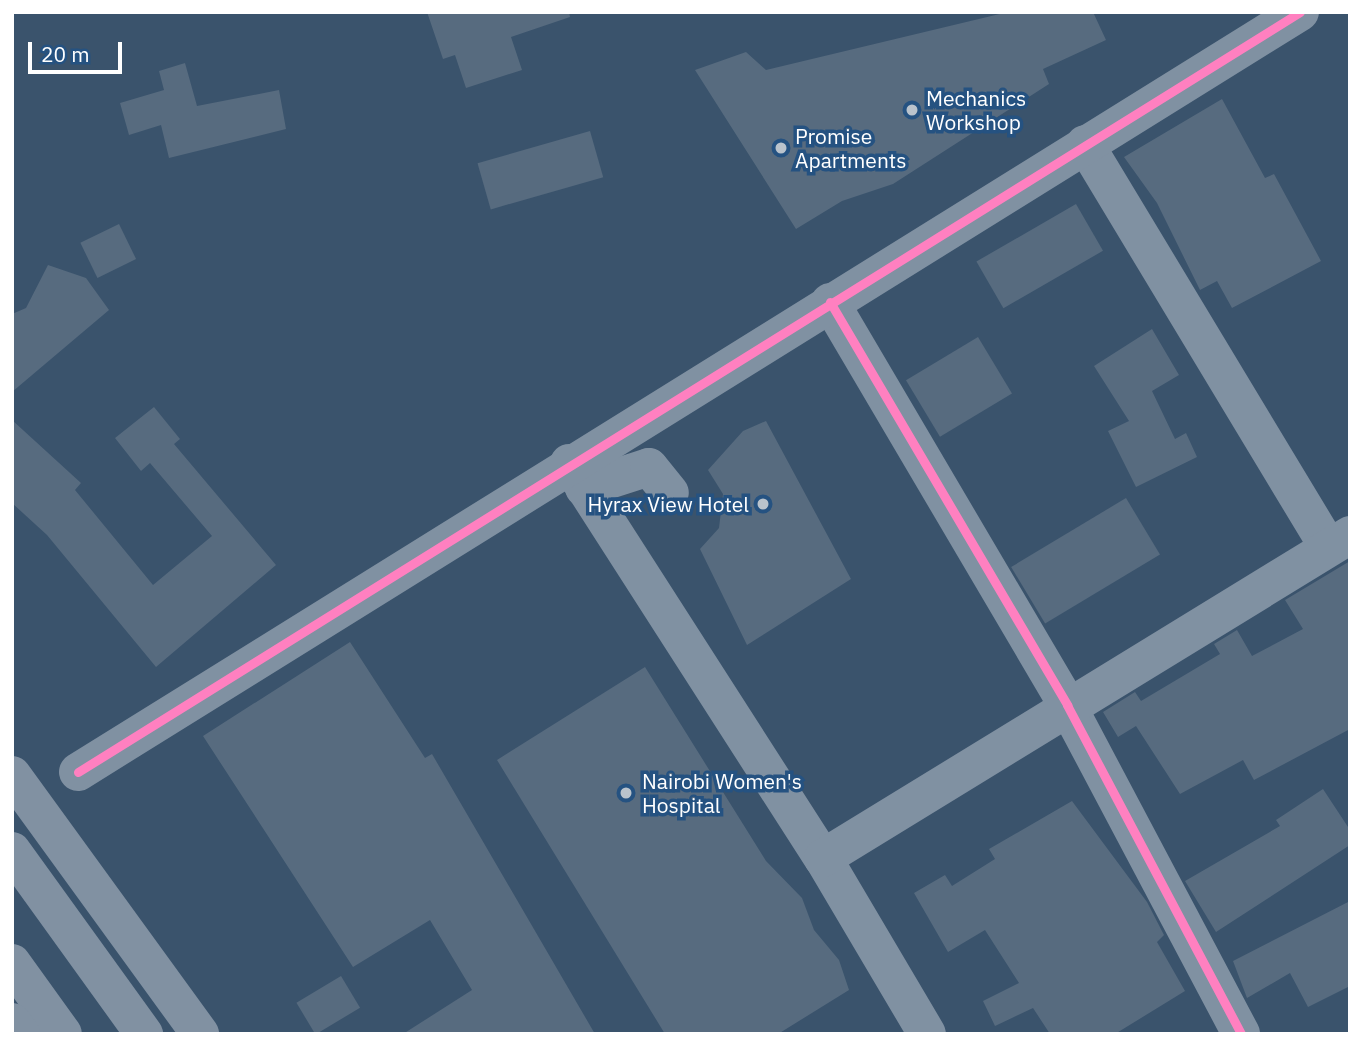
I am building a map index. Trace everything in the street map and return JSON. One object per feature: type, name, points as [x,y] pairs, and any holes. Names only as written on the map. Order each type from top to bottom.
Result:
[{"type":"highway","points":[[12,775],[200,1034]]},
{"type":"highway","points":[[12,851],[144,1034]]},
{"type":"highway","points":[[12,962],[63,1034]]},
{"type":"highway","points":[[12,1022],[21,1034]]},
{"type":"street","points":[[78,772],[576,476],[830,302],[1300,12]]},
{"type":"street","points":[[823,858],[1067,705],[1339,541],[1085,144]]},
{"type":"street","points":[[830,302],[1067,705],[1241,1034]]},
{"type":"street","points":[[576,476],[649,467],[670,493]]},
{"type":"street","points":[[576,476],[823,858],[927,1034]]},
{"type":"building","points":[[427,12],[569,12],[570,17],[511,37],[522,70],[466,88],[455,55],[443,59]]},
{"type":"building","name":"Mechanics Workshop","points":[[1008,12],[1093,12],[1106,40],[1043,69],[1049,84],[893,184],[842,201],[796,229],[695,70],[746,52],[766,70]]},
{"type":"building","points":[[185,63],[197,106],[279,90],[286,129],[169,158],[161,125],[129,135],[120,103],[164,90],[159,71]]},
{"type":"building","points":[[1222,99],[1265,178],[1274,174],[1321,261],[1232,308],[1217,281],[1200,290],[1157,203],[1124,157]]},
{"type":"building","points":[[590,131],[603,177],[491,209],[478,163]]},
{"type":"building","points":[[1076,204],[1103,251],[1003,308],[976,262]]},
{"type":"building","points":[[119,224],[136,259],[97,278],[80,243]]},
{"type":"building","points":[[48,265],[86,278],[109,310],[12,392],[12,314],[26,308]]},
{"type":"building","points":[[1152,329],[1179,375],[1152,391],[1175,439],[1186,433],[1197,457],[1136,487],[1108,431],[1129,421],[1094,366]]},
{"type":"building","points":[[978,337],[1012,394],[940,437],[906,380]]},
{"type":"building","points":[[154,407],[180,439],[174,444],[276,565],[156,667],[47,535],[12,503],[12,420],[81,483],[75,490],[153,585],[212,536],[150,463],[141,471],[115,438]]},
{"type":"building","points":[[766,421],[851,579],[747,645],[700,549],[719,528],[723,494],[708,470],[743,431]]},
{"type":"building","points":[[1126,498],[1160,555],[1045,624],[1011,567]]},
{"type":"building","points":[[1350,561],[1350,729],[1254,780],[1243,760],[1180,794],[1136,726],[1118,737],[1103,712],[1135,692],[1141,701],[1220,654],[1214,644],[1237,630],[1252,656],[1303,629],[1285,600]]},
{"type":"building","points":[[350,642],[425,758],[432,754],[595,1034],[403,1034],[472,990],[430,920],[353,967],[203,736]]},
{"type":"building","points":[[645,667],[766,861],[802,898],[814,930],[839,960],[849,990],[778,1034],[665,1034],[497,760]]},
{"type":"building","points":[[1323,789],[1350,830],[1350,845],[1216,932],[1185,881],[1280,826],[1276,820]]},
{"type":"building","points":[[1072,801],[1147,902],[1164,935],[1157,942],[1185,991],[1115,1034],[1050,1034],[1033,1008],[995,1026],[983,1001],[1019,983],[985,930],[948,952],[914,893],[945,875],[952,886],[995,859],[989,849]]},
{"type":"building","points":[[1350,901],[1350,986],[1308,1007],[1290,973],[1247,998],[1233,961]]},
{"type":"building","points":[[341,976],[360,1008],[315,1034],[296,1003]]},
{"type":"cycle path","points":[[78,772],[1300,12]]},
{"type":"cycle path","points":[[830,302],[1067,705],[1241,1034]]},
{"type":"place","name":"Mechanics Workshop","points":[[912,110]]},
{"type":"place","name":"Promise Apartments","points":[[781,148]]},
{"type":"place","name":"Hyrax View Hotel","points":[[763,504]]},
{"type":"place","name":"Nairobi Women's Hospital","points":[[626,793]]}]
